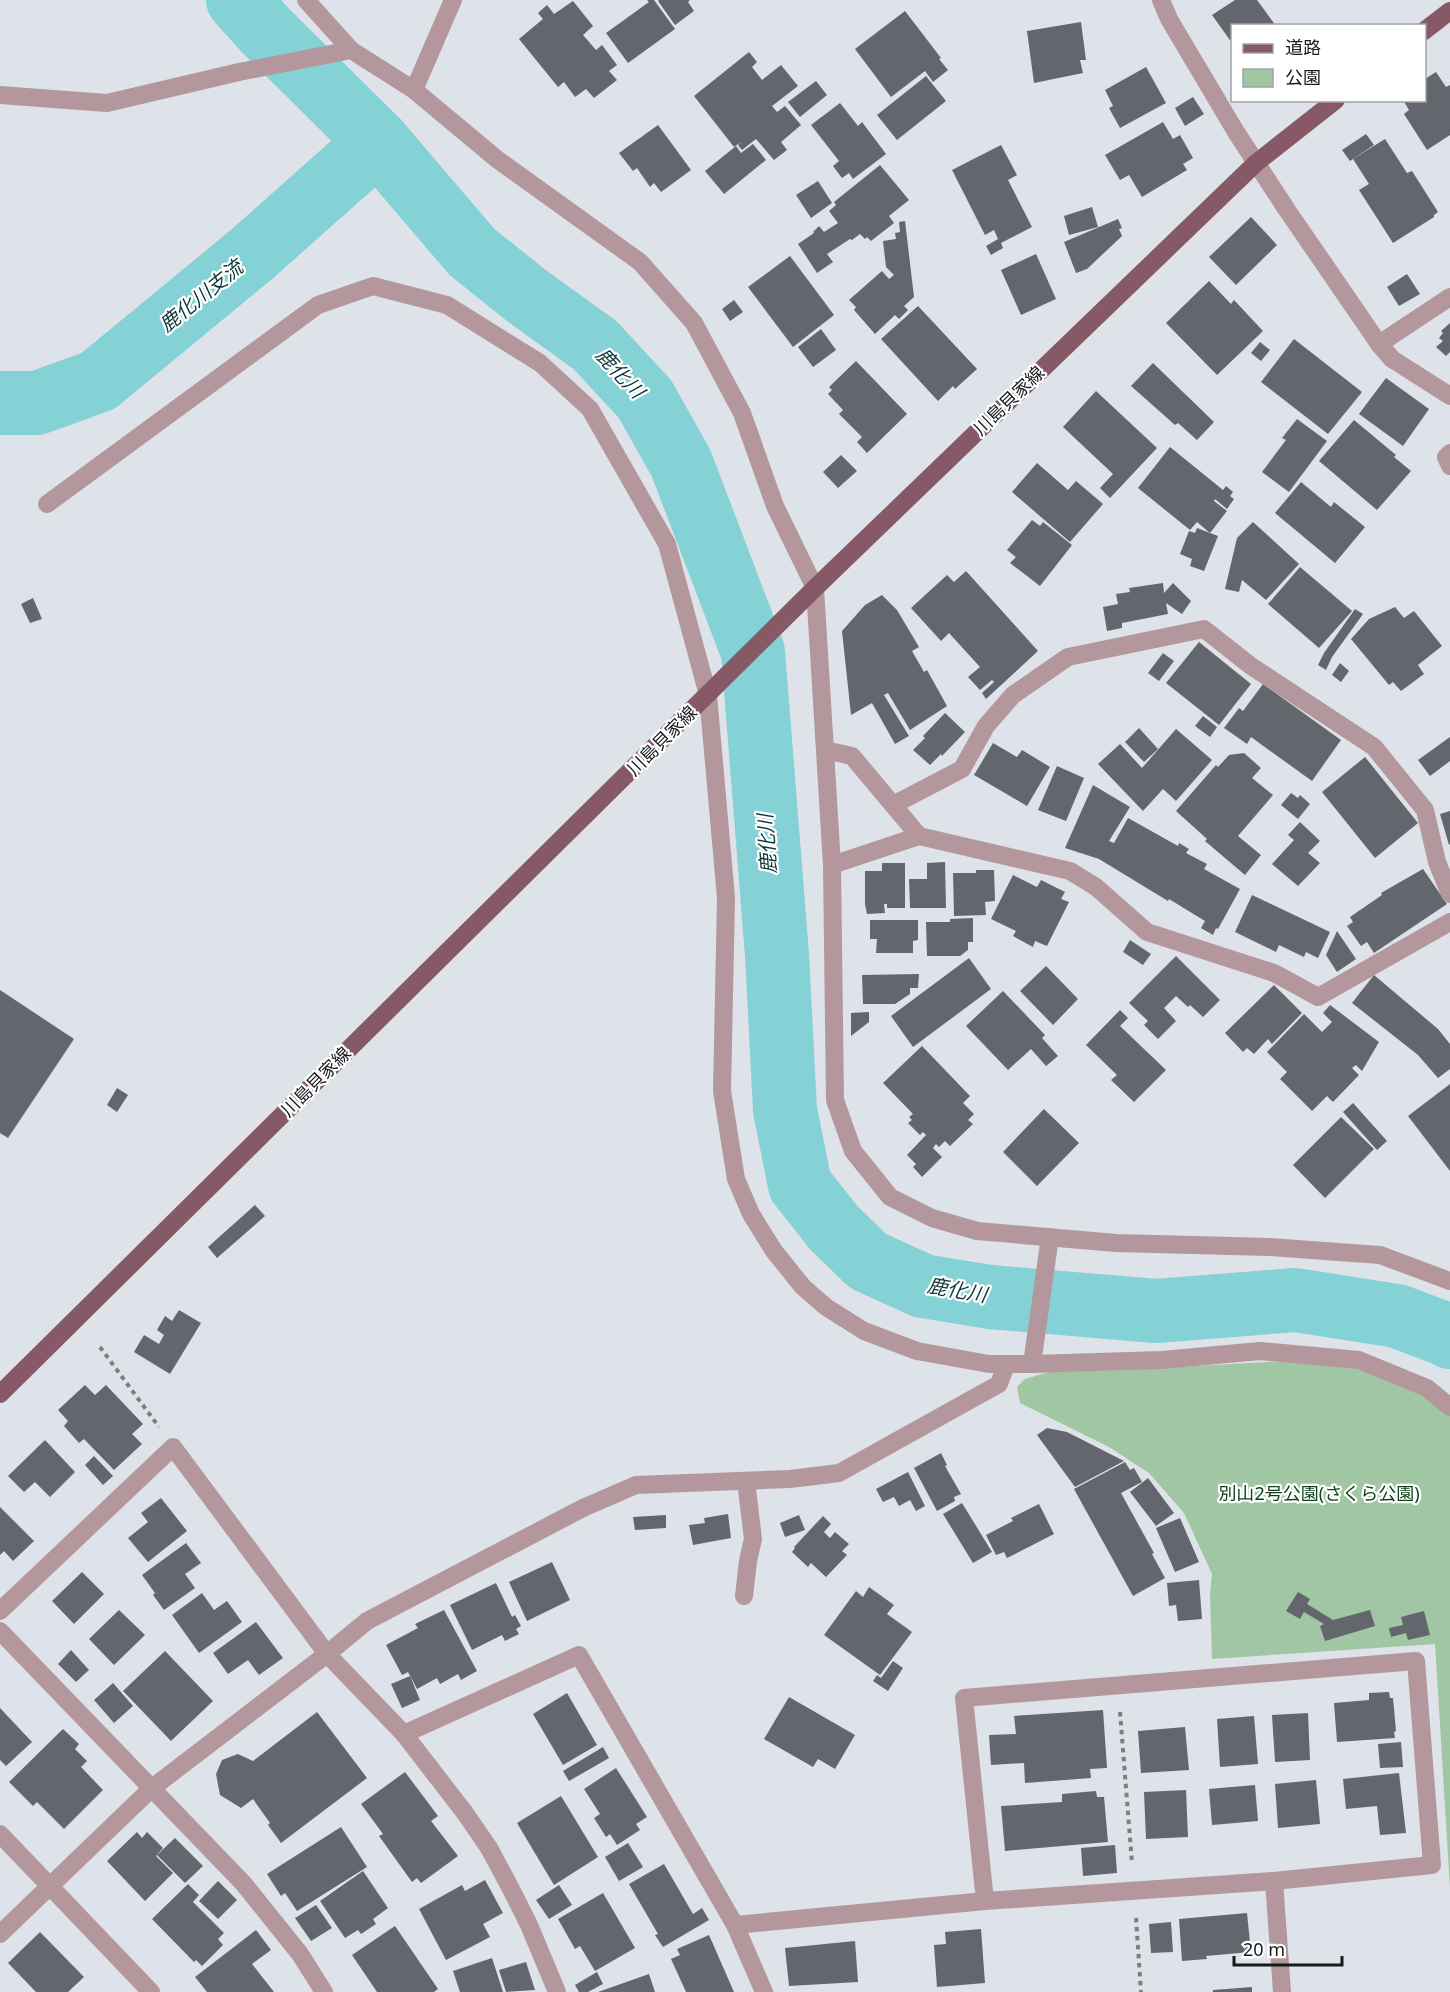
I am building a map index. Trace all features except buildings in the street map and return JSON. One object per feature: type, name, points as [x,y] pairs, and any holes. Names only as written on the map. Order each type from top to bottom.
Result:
[{"type":"main road","points":[[1426,30],[1450,11]]},
{"type":"main road","name":"川島貝家線","points":[[0,1394],[815,588],[1256,163],[1333,102]]},
{"type":"street","points":[[306,0],[350,50],[414,90],[498,160],[640,262],[694,323],[742,414],[775,506],[815,588],[832,865],[835,1100],[853,1151],[890,1197],[932,1218],[977,1231],[1116,1243],[1269,1247],[1380,1255],[1450,1281]]},
{"type":"street","points":[[414,90],[453,0]]},
{"type":"street","points":[[1161,0],[1169,19],[1256,163],[1379,344],[1392,359],[1450,396]]},
{"type":"street","points":[[0,94],[107,103],[257,68],[350,50]]},
{"type":"street","points":[[47,504],[318,305],[373,286],[447,305],[540,363],[590,409],[667,544],[708,695],[726,898],[722,1092],[736,1179],[751,1214],[774,1251],[803,1287],[826,1307],[864,1331],[916,1351],[1006,1365],[1033,1358],[1162,1360],[1260,1351],[1359,1360],[1427,1388],[1450,1407]]},
{"type":"street","points":[[1379,344],[1450,297]]},
{"type":"street","points":[[1450,453],[1446,457],[1450,466]]},
{"type":"street","points":[[893,805],[962,769],[986,726],[1013,695],[1068,657],[1204,629],[1251,666],[1374,747],[1425,810],[1437,862],[1450,894]]},
{"type":"street","points":[[825,750],[852,756],[918,836]]},
{"type":"street","points":[[832,865],[918,836],[1070,871],[1096,887],[1147,932],[1274,973],[1318,997],[1450,922]]},
{"type":"street","points":[[1033,1358],[1050,1237]]},
{"type":"street","points":[[0,1934],[152,1788],[367,1621],[583,1508],[636,1485],[790,1479],[839,1473],[999,1384],[1006,1365]]},
{"type":"street","points":[[0,1611],[173,1447],[327,1654],[404,1734],[465,1813],[489,1848],[529,1925],[557,1992]]},
{"type":"street","points":[[744,1596],[753,1539],[746,1481]]},
{"type":"street","points":[[0,1631],[243,1883],[300,1954],[324,1992]]},
{"type":"street","points":[[404,1734],[579,1655],[735,1925],[764,1992]]},
{"type":"street","points":[[735,1925],[985,1901],[1274,1881],[1432,1865],[1416,1661],[964,1698],[985,1901]]},
{"type":"street","points":[[0,1834],[151,1992]]},
{"type":"street","points":[[1274,1881],[1282,1992]]},
{"type":"path","points":[[100,1347],[173,1447]]},
{"type":"path","points":[[1118,1685],[1141,1992]]},
{"type":"green space","name":"別山2号公園(さくら公園)","points":[[1288,1361],[1334,1362],[1387,1378],[1424,1393],[1450,1415],[1450,1888],[1435,1644],[1212,1659],[1210,1595],[1212,1574],[1184,1513],[1149,1473],[1109,1447],[1020,1403],[1017,1387],[1025,1379],[1049,1372]]},
{"type":"waterway","name":"鹿化川","points":[[238,0],[265,30],[378,142],[472,252],[527,296],[595,345],[645,399],[681,463],[753,652],[777,955],[785,1110],[800,1185],[834,1228],[868,1261],[923,1286],[990,1297],[1156,1311],[1295,1300],[1397,1316],[1450,1337]]},
{"type":"waterway","name":"鹿化川支流","points":[[0,403],[37,403],[98,381],[252,254],[378,142]]}]
